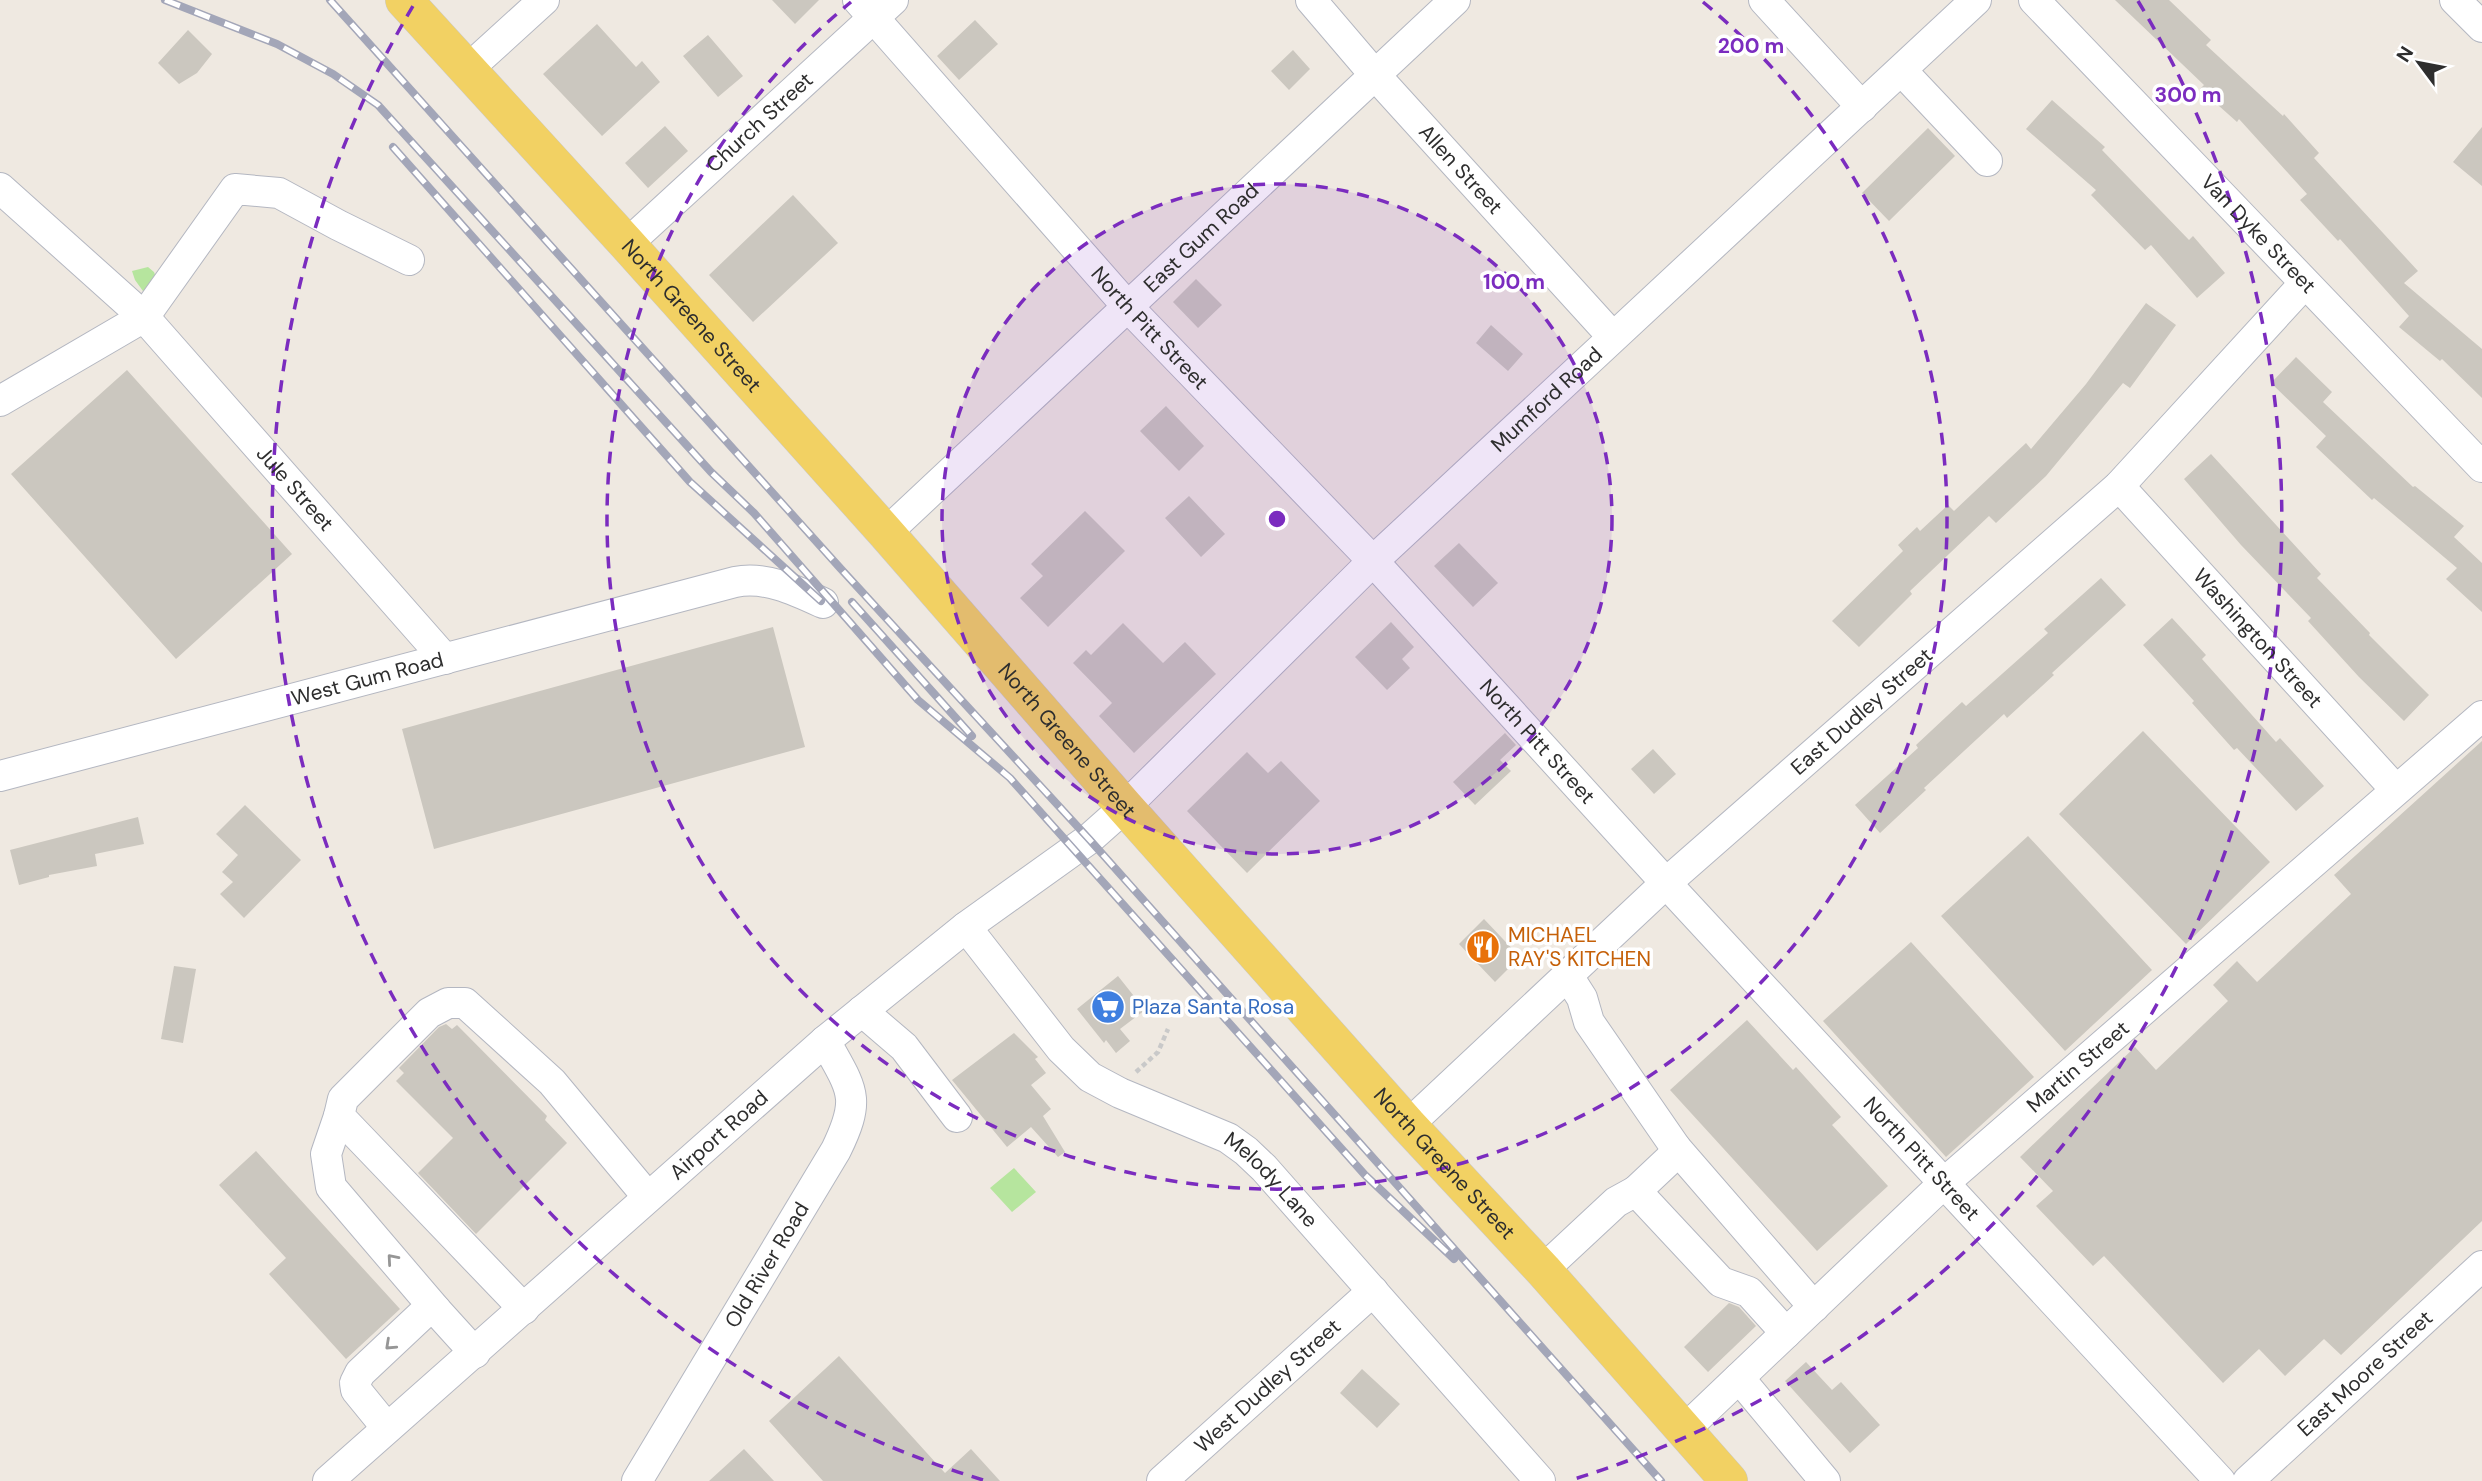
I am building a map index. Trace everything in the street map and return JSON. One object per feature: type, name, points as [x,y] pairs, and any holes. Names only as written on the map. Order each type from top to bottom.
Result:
[{"type":"main road","name":"North Greene Street","points":[[404,0],[886,533],[1125,807],[1408,1125],[1543,1270],[1729,1481]]},
{"type":"street","points":[[468,69],[544,0]]},
{"type":"street","name":"Allen Street","points":[[1311,0],[1375,75],[1612,336]]},
{"type":"street","name":"East Gum Road","points":[[886,533],[1455,0]]},
{"type":"street","points":[[1764,0],[1862,107]]},
{"type":"street","name":"Mumford Road","points":[[1125,807],[1373,561],[1976,0]]},
{"type":"street","name":"Van Dyke Street","points":[[2034,0],[2482,467]]},
{"type":"street","points":[[2455,0],[2482,27]]},
{"type":"street","name":"Church Street","points":[[627,244],[875,6]]},
{"type":"street","name":"North Pitt Street","points":[[875,6],[1128,307],[1373,561],[1666,883],[2220,1481]]},
{"type":"street","points":[[1902,71],[1987,162]]},
{"type":"street","name":"Jule Street","points":[[0,188],[144,317],[445,660]]},
{"type":"street","points":[[0,401],[144,317],[235,189],[279,193],[409,260]]},
{"type":"street","name":"East Dudley Street","points":[[1408,1125],[1666,883],[2119,486],[2304,284]]},
{"type":"street","name":"Washington Street","points":[[2119,486],[2396,790]]},
{"type":"street","name":"West Gum Road","points":[[0,776],[735,582],[755,581],[786,586],[823,603]]},
{"type":"street","name":"Martin Street","points":[[1684,1430],[1944,1183],[2482,716]]},
{"type":"street","name":"Airport Road","points":[[328,1481],[825,1041],[966,928],[1075,850],[1125,807]]},
{"type":"street","name":"Melody Lane","points":[[966,928],[1072,1062],[1098,1082],[1205,1127],[1228,1138],[1246,1151],[1540,1481]]},
{"type":"street","points":[[1568,976],[1582,998],[1589,1022],[1676,1148],[1814,1307]]},
{"type":"street","points":[[475,1353],[331,1187],[326,1154],[343,1099],[429,1013],[448,1003],[465,1003],[552,1082],[647,1196]]},
{"type":"street","points":[[862,1011],[904,1047],[957,1117]]},
{"type":"street","name":"Old River Road","points":[[637,1481],[836,1150],[851,1116],[852,1094],[825,1041]]},
{"type":"street","points":[[339,1116],[524,1309]]},
{"type":"street","points":[[1543,1270],[1616,1202],[1636,1191],[1670,1159],[1676,1148]]},
{"type":"street","points":[[1636,1191],[1721,1282],[1749,1292],[1786,1333]]},
{"type":"street","name":"East Moore Street","points":[[2248,1481],[2482,1266]]},
{"type":"street","name":"West Dudley Street","points":[[1162,1481],[1373,1291]]},
{"type":"street","points":[[387,1428],[356,1390],[355,1383],[360,1373],[426,1311],[436,1310]]},
{"type":"street","points":[[1739,1378],[1825,1481]]},
{"type":"path","points":[[1098,1082],[1126,1077],[1139,1070],[1157,1052],[1168,1029]]},
{"type":"green space","points":[[148,267],[154,272],[158,283],[148,298],[132,271]]},
{"type":"green space","points":[[1014,1168],[1036,1192],[1012,1212],[990,1188]]},
{"type":"building","points":[[772,0],[819,0],[795,24]]},
{"type":"building","points":[[2115,0],[2169,0],[2211,40],[2206,45],[2283,116],[2284,114],[2319,153],[2314,158],[2418,271],[2404,283],[2482,349],[2482,398],[2442,359],[2440,361],[2399,327],[2409,316],[2340,239],[2338,241],[2300,200],[2307,194],[2239,119],[2237,122],[2200,89],[2204,85]]},
{"type":"building","points":[[975,20],[998,44],[959,80],[937,56]]},
{"type":"building","points":[[597,24],[636,67],[642,61],[660,82],[602,136],[543,74]]},
{"type":"building","points":[[188,30],[212,54],[197,73],[179,84],[158,63]]},
{"type":"building","points":[[708,35],[743,76],[718,97],[683,56]]},
{"type":"building","points":[[1293,50],[1310,69],[1289,90],[1271,71]]},
{"type":"building","points":[[2052,100],[2105,147],[2102,150],[2189,240],[2193,236],[2225,273],[2197,298],[2151,245],[2145,250],[2091,195],[2096,190],[2026,129]]},
{"type":"building","points":[[665,126],[688,151],[648,188],[625,163]]},
{"type":"building","points":[[2482,127],[2482,186],[2453,162]]},
{"type":"building","points":[[1928,128],[1955,156],[1889,221],[1862,193]]},
{"type":"building","points":[[793,195],[838,243],[753,322],[709,275]]},
{"type":"building","points":[[1196,279],[1222,305],[1198,328],[1173,302]]},
{"type":"building","points":[[2146,303],[2176,325],[2130,388],[2123,383],[2046,476],[1996,523],[1989,516],[1910,591],[1912,594],[1859,647],[1832,621],[1903,551],[1898,545],[1917,527],[1920,531],[1948,505],[1954,511],[2026,443],[2031,449],[2086,384]]},
{"type":"building","points":[[1491,325],[1523,354],[1508,371],[1476,343]]},
{"type":"building","points":[[2296,357],[2332,392],[2323,402],[2413,487],[2464,526],[2454,537],[2482,563],[2482,612],[2446,579],[2457,568],[2374,498],[2372,500],[2316,447],[2326,436],[2271,383]]},
{"type":"building","points":[[127,370],[292,554],[176,659],[11,474]]},
{"type":"building","points":[[1166,406],[1204,446],[1179,471],[1140,431]]},
{"type":"building","points":[[2211,454],[2321,574],[2317,578],[2429,695],[2404,721],[2308,621],[2311,618],[2241,545],[2184,479]]},
{"type":"building","points":[[1189,496],[1225,534],[1201,557],[1165,518]]},
{"type":"building","points":[[1085,511],[1125,551],[1048,627],[1020,598],[1043,576],[1031,564]]},
{"type":"building","points":[[1459,543],[1498,583],[1473,607],[1434,566]]},
{"type":"building","points":[[2101,578],[2126,605],[2007,718],[2004,714],[1924,788],[1926,790],[1880,833],[1855,805],[1918,748],[1916,745],[1962,702],[1966,706],[2048,633],[2044,629]]},
{"type":"building","points":[[2172,618],[2206,655],[2202,659],[2276,742],[2280,738],[2324,786],[2296,811],[2237,748],[2234,750],[2143,645]]},
{"type":"building","points":[[1391,622],[1414,647],[1402,659],[1410,668],[1387,690],[1355,657]]},
{"type":"building","points":[[1123,623],[1163,663],[1185,642],[1216,674],[1134,753],[1099,716],[1112,703],[1073,663],[1086,650],[1091,655]]},
{"type":"building","points":[[773,627],[805,747],[434,849],[402,729]]},
{"type":"building","points":[[2143,731],[2270,862],[2186,944],[2059,814]]},
{"type":"building","points":[[1505,733],[1516,745],[1500,760],[1511,771],[1475,805],[1453,782]]},
{"type":"building","points":[[2482,741],[2482,1221],[2341,1355],[2324,1339],[2285,1376],[2259,1349],[2223,1383],[2104,1256],[2093,1266],[2036,1206],[2053,1191],[2020,1157],[2135,1047],[2156,1070],[2228,1001],[2213,985],[2237,961],[2257,982],[2351,894],[2334,875]]},
{"type":"building","points":[[1653,749],[1676,774],[1654,794],[1631,769]]},
{"type":"building","points":[[1247,752],[1268,773],[1281,761],[1320,801],[1247,873],[1187,811]]},
{"type":"building","points":[[245,805],[301,860],[244,918],[220,894],[233,882],[222,872],[238,855],[216,834]]},
{"type":"building","points":[[138,817],[144,844],[95,854],[97,866],[49,875],[19,885],[10,850]]},
{"type":"building","points":[[2028,836],[2152,970],[2065,1051],[1941,916]]},
{"type":"building","points":[[1484,919],[1520,957],[1495,982],[1459,944]]},
{"type":"building","points":[[1911,942],[2034,1077],[1946,1157],[1823,1021]]},
{"type":"building","points":[[174,966],[196,969],[183,1043],[161,1039]]},
{"type":"building","points":[[1118,976],[1145,1010],[1120,1029],[1130,1041],[1116,1053],[1106,1040],[1104,1043],[1077,1009]]},
{"type":"building","points":[[1747,1020],[1793,1070],[1796,1067],[1841,1117],[1832,1125],[1888,1186],[1817,1251],[1670,1090]]},
{"type":"building","points":[[446,1024],[452,1029],[457,1025],[547,1116],[545,1120],[567,1143],[476,1234],[418,1173],[453,1138],[396,1081],[404,1073],[399,1068],[439,1027]]},
{"type":"building","points":[[1014,1033],[1038,1057],[1035,1059],[1046,1073],[1031,1085],[1051,1109],[1043,1116],[1065,1152],[1058,1157],[1031,1127],[1007,1147],[952,1080]]},
{"type":"building","points":[[256,1151],[400,1309],[346,1359],[269,1274],[286,1258],[219,1185]]},
{"type":"building","points":[[1729,1303],[1739,1307],[1756,1326],[1708,1372],[1684,1347]]},
{"type":"building","points":[[839,1356],[945,1473],[971,1449],[1000,1481],[823,1481],[769,1421]]},
{"type":"building","points":[[1806,1362],[1832,1390],[1841,1382],[1880,1425],[1850,1453],[1785,1381]]},
{"type":"building","points":[[1362,1369],[1400,1404],[1377,1428],[1340,1393]]},
{"type":"building","points":[[744,1449],[774,1481],[709,1481]]},
{"type":"railway","points":[[165,0],[277,44],[333,74],[378,105],[711,472],[754,513],[918,700],[1010,778],[1365,1175],[1454,1259]]},
{"type":"railway","points":[[330,0],[841,569],[1089,839],[1661,1481]]},
{"type":"railway","points":[[393,147],[690,482],[821,601]]},
{"type":"railway","points":[[852,602],[972,736]]},
{"type":"place","name":"MICHAEL RAY'S KITCHEN","points":[[1483,947]]},
{"type":"place","name":"Plaza Santa Rosa","points":[[1108,1007]]}]
